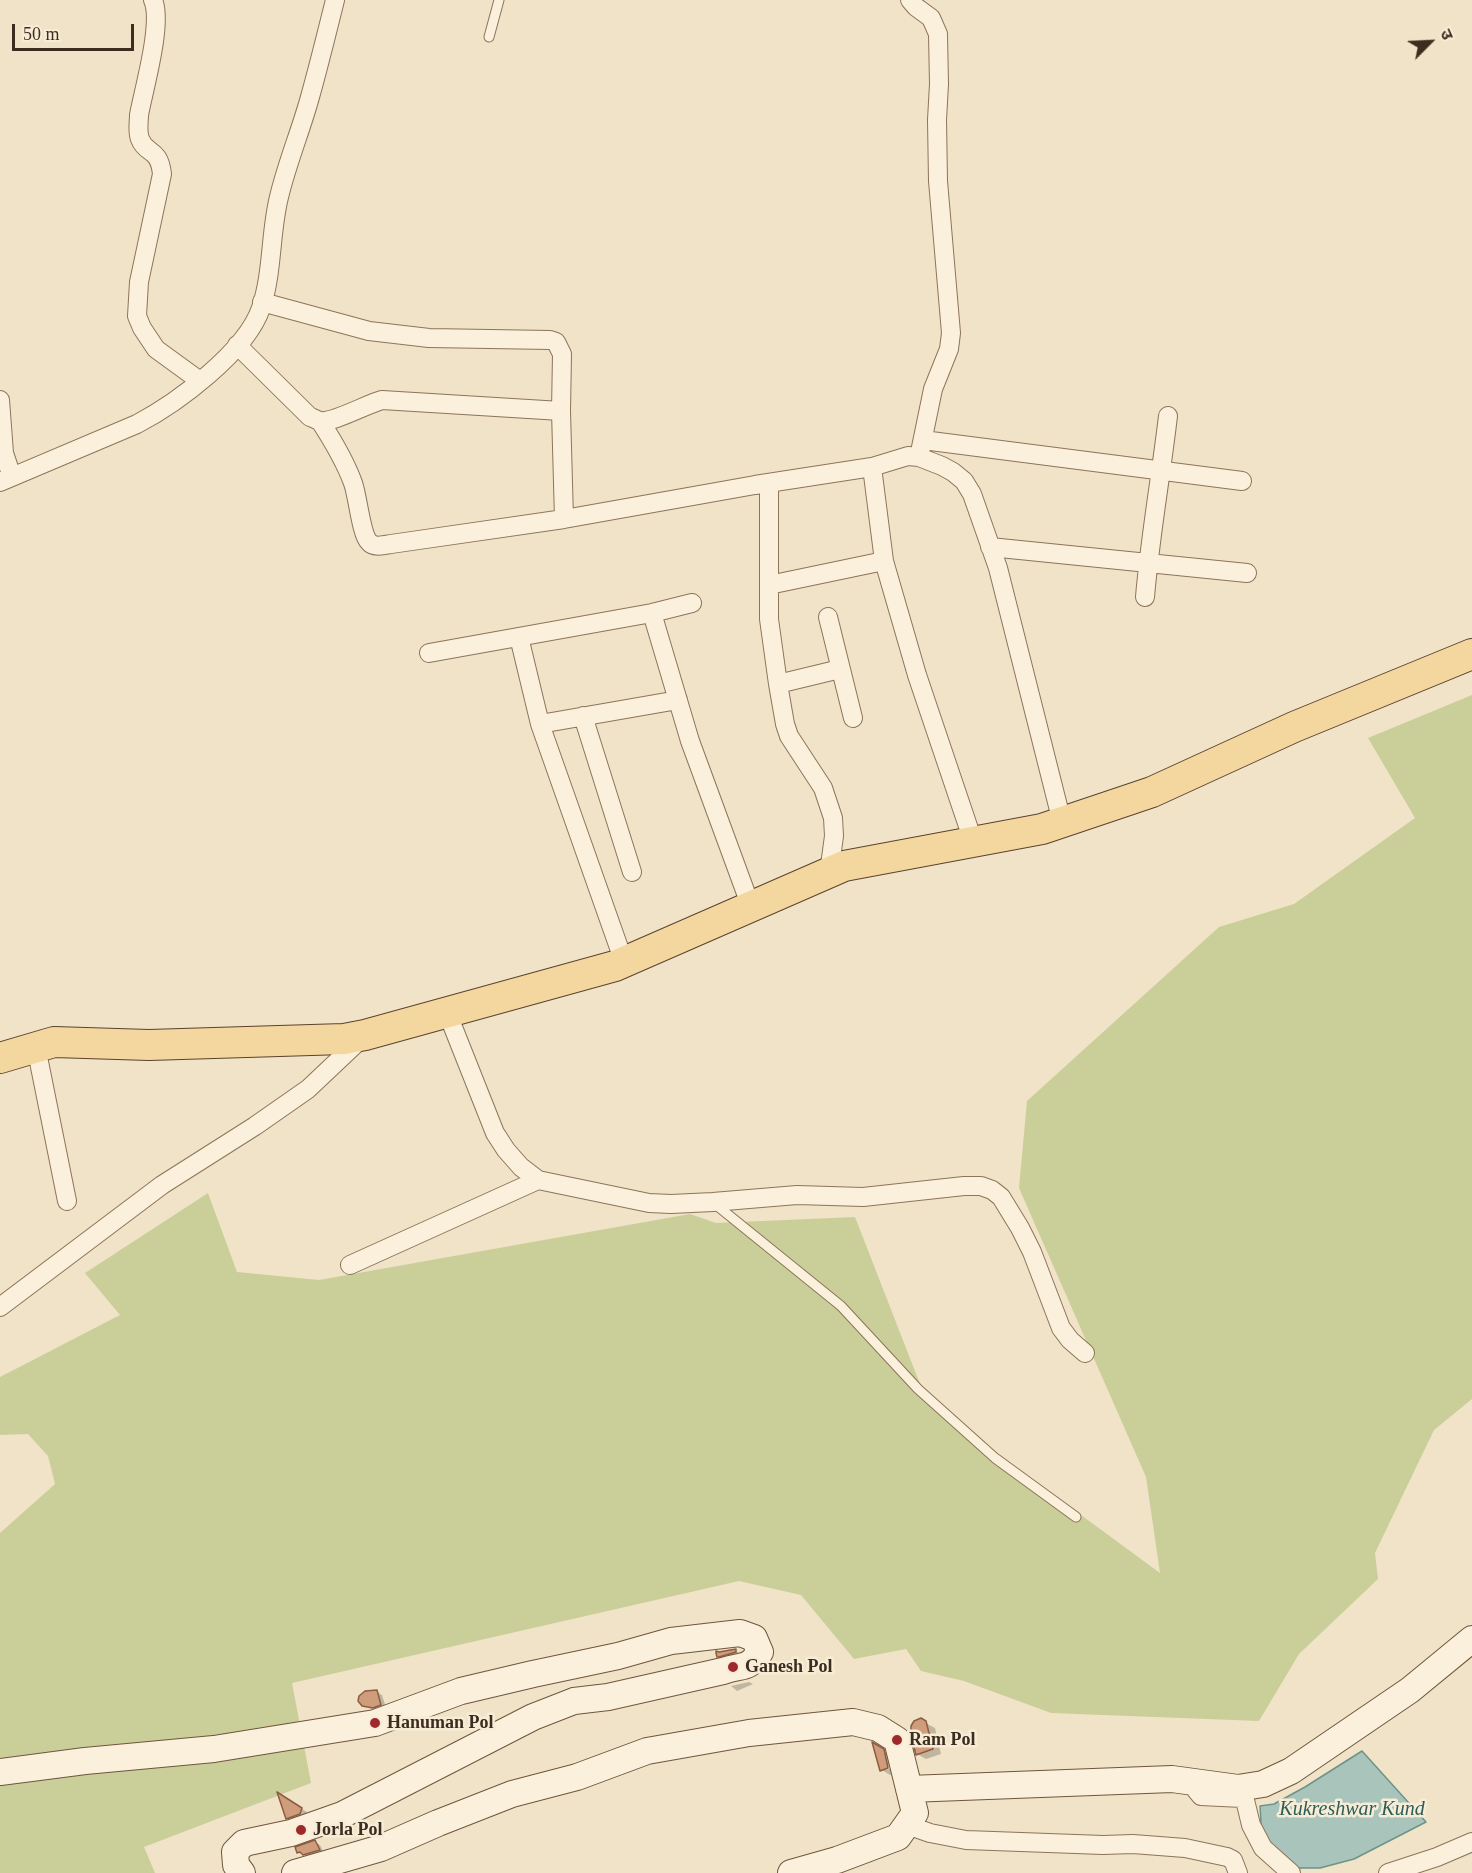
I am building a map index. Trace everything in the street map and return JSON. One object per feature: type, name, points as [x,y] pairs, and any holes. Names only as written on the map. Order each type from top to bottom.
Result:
[{"type":"main road","points":[[0,1058],[54,1042],[149,1045],[344,1039],[365,1035],[624,962],[844,866],[1042,829],[1152,792],[1294,727],[1472,654]]},
{"type":"street","points":[[153,0],[157,11],[156,27],[138,127],[143,145],[154,152],[161,162],[162,174],[139,282],[137,316],[156,349],[200,381]]},
{"type":"street","points":[[0,400],[6,480],[137,424],[176,402],[247,334],[260,311],[271,261],[279,195],[310,96],[335,0]]},
{"type":"street","points":[[910,0],[931,18],[938,34],[939,181],[951,333],[949,349],[933,389],[921,449]]},
{"type":"street","points":[[262,302],[369,331],[429,338],[556,342],[562,354],[564,519]]},
{"type":"street","points":[[237,345],[310,417],[320,421],[333,419],[382,400],[561,411]]},
{"type":"street","points":[[1145,597],[1167,416]]},
{"type":"street","points":[[320,421],[348,470],[365,534],[368,542],[373,545],[564,519],[872,467],[908,456],[921,449],[1161,471],[1242,482]]},
{"type":"street","points":[[921,449],[964,481],[972,494],[1006,596],[1062,822]]},
{"type":"street","points":[[872,467],[884,561],[917,675],[973,841]]},
{"type":"street","points":[[769,483],[769,619],[778,684],[789,736],[816,776],[829,803],[834,836],[829,873]]},
{"type":"street","points":[[990,547],[1247,573]]},
{"type":"street","points":[[768,585],[884,561]]},
{"type":"street","points":[[429,653],[652,613],[692,603]]},
{"type":"street","points":[[652,613],[704,782],[752,907]]},
{"type":"street","points":[[828,617],[853,718]]},
{"type":"street","points":[[519,637],[540,724],[624,962]]},
{"type":"street","points":[[778,684],[840,669]]},
{"type":"street","points":[[540,724],[678,700]]},
{"type":"street","points":[[583,716],[632,872]]},
{"type":"street","points":[[447,1012],[495,1133],[521,1167],[538,1180],[649,1203],[671,1204],[797,1195],[863,1197],[981,1186],[1001,1197],[1032,1252],[1061,1328],[1070,1340],[1085,1353]]},
{"type":"street","points":[[0,1307],[162,1185],[308,1089],[365,1035]]},
{"type":"street","points":[[36,1047],[67,1201]]},
{"type":"street","points":[[350,1265],[538,1180]]},
{"type":"street","points":[[0,1772],[85,1761],[214,1749],[375,1723],[461,1691],[618,1656],[671,1641],[740,1633],[754,1638],[760,1652],[755,1660],[745,1667],[618,1695],[574,1701],[533,1717],[342,1815],[291,1833],[244,1843],[235,1852],[236,1865],[242,1873]]},
{"type":"street","points":[[909,1789],[1172,1779],[1238,1788],[1263,1784],[1291,1771],[1410,1690],[1472,1639]]},
{"type":"street","points":[[295,1873],[381,1848],[512,1794],[577,1777],[647,1751],[749,1733],[853,1722],[878,1728],[897,1740],[915,1813],[898,1837],[837,1860],[791,1873]]},
{"type":"street","points":[[1195,1782],[1200,1796],[1245,1800],[1251,1825],[1263,1848],[1291,1873]]},
{"type":"street","points":[[907,1825],[930,1833],[966,1840],[1185,1848],[1227,1857],[1233,1860],[1238,1873]]},
{"type":"street","points":[[1388,1873],[1437,1857],[1472,1842]]},
{"type":"lane","points":[[489,37],[500,0]]},
{"type":"lane","points":[[713,1202],[841,1306],[918,1389],[995,1458],[1076,1517]]},
{"type":"green space","points":[[1472,695],[1472,1399],[1434,1430],[1375,1553],[1378,1579],[1299,1654],[1259,1721],[1051,1713],[964,1681],[921,1671],[906,1649],[854,1659],[801,1595],[739,1581],[292,1683],[311,1783],[144,1847],[155,1873],[0,1873],[0,1533],[55,1484],[48,1456],[28,1434],[0,1435],[0,1377],[120,1315],[85,1273],[208,1193],[237,1272],[319,1280],[690,1214],[716,1223],[855,1217],[927,1402],[1160,1573],[1146,1477],[1019,1188],[1027,1101],[1219,927],[1294,904],[1415,818],[1368,738]]},
{"type":"water","name":"Kukreshwar Kund","points":[[1362,1751],[1426,1822],[1354,1859],[1320,1868],[1290,1868],[1262,1839],[1260,1806],[1274,1804]]},
{"type":"building","points":[[736,1649],[736,1652],[717,1657],[716,1651]]},
{"type":"building","points":[[377,1690],[381,1705],[373,1708],[362,1706],[358,1701],[359,1696],[365,1691]]},
{"type":"building","points":[[921,1718],[926,1721],[933,1749],[916,1755],[911,1726],[914,1721]]},
{"type":"building","points":[[872,1742],[884,1749],[888,1768],[880,1771]]},
{"type":"building","points":[[277,1792],[302,1808],[300,1814],[286,1819]]},
{"type":"building","points":[[315,1840],[320,1850],[303,1855],[300,1852],[297,1853],[295,1847]]},
{"type":"place","name":"Ganesh Pol","points":[[733,1667]]},
{"type":"place","name":"Hanuman Pol","points":[[375,1723]]},
{"type":"place","name":"Ram Pol","points":[[897,1740]]},
{"type":"place","name":"Jorla Pol","points":[[301,1830]]}]
